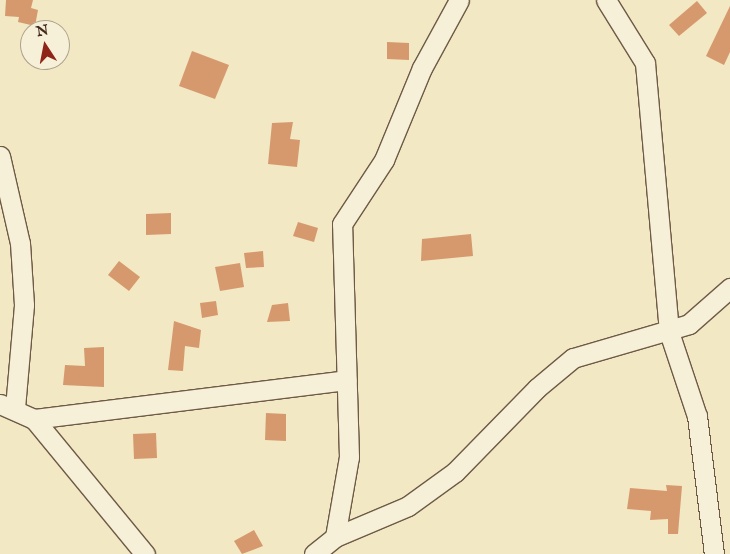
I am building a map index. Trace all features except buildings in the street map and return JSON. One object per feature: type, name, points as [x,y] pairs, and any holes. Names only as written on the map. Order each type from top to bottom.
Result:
[{"type":"street","points":[[335,537],[349,457],[342,224],[384,160],[422,68],[459,0]]},
{"type":"street","points":[[606,0],[645,63],[669,332],[697,416],[714,554]]},
{"type":"street","points":[[0,156],[20,243],[24,305],[7,405],[34,419],[145,554]]},
{"type":"street","points":[[314,554],[335,537],[408,506],[455,472],[530,394],[573,358],[669,332],[689,324],[730,288]]},
{"type":"street","points":[[34,419],[347,380]]}]
